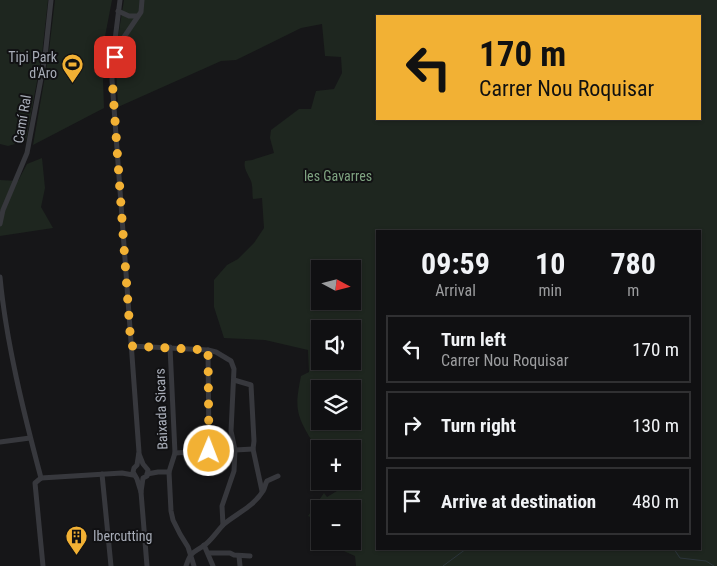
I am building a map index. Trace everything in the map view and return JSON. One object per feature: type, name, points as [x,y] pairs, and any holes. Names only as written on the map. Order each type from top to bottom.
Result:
[{"type":"street","name":"Camí Ral","points":[[0,224],[3,210],[28,153],[45,57],[51,0]]},
{"type":"street","points":[[120,0],[112,68],[147,566]]},
{"type":"street","points":[[112,68],[120,42],[141,12],[142,0]]},
{"type":"street","points":[[118,11],[129,16],[138,16]]},
{"type":"street","points":[[0,277],[3,310],[30,438],[41,478]]},
{"type":"street","points":[[131,346],[208,350],[216,352],[231,361],[234,369],[231,431],[235,450],[233,476],[222,506],[223,525]]},
{"type":"street","name":"Baixada Sicars","points":[[170,348],[175,453],[169,472],[171,511],[173,520],[188,546],[194,566]]},
{"type":"street","points":[[175,453],[209,451],[208,350]]},
{"type":"street","points":[[234,380],[251,385],[253,449],[262,493]]},
{"type":"street","points":[[0,442],[30,438]]},
{"type":"street","points":[[235,450],[253,449]]},
{"type":"street","points":[[43,566],[35,483],[41,478],[169,472]]},
{"type":"street","points":[[102,474],[111,566]]},
{"type":"street","points":[[186,566],[194,550],[204,545],[217,534],[223,525],[262,493],[267,481],[278,476]]},
{"type":"street","points":[[204,545],[214,566]]},
{"type":"street","points":[[188,546],[194,550]]},
{"type":"street","points":[[208,554],[230,553],[239,556],[250,556]]},
{"type":"street","points":[[239,556],[240,566]]},
{"type":"green space","points":[[0,0],[48,0],[42,54],[26,141],[8,146],[0,144]]},
{"type":"green space","name":"Tipi Park d'Aro","points":[[55,0],[112,0],[102,52],[104,108],[33,145],[48,59]]},
{"type":"green space","name":"les Gavarres","points":[[124,0],[717,0],[717,566],[356,566],[355,556],[344,550],[361,550],[361,500],[319,500],[324,493],[327,497],[337,490],[361,490],[361,440],[311,440],[302,424],[297,403],[301,376],[309,372],[308,350],[265,340],[224,338],[214,307],[214,280],[227,265],[238,259],[254,243],[264,228],[262,198],[253,199],[252,183],[245,169],[245,161],[274,153],[270,138],[271,130],[299,109],[311,109],[316,91],[334,89],[342,73],[341,57],[325,56],[322,24],[301,28],[236,60],[221,61],[118,107],[116,67],[118,37]]},
{"type":"green space","points":[[42,158],[45,188],[41,207],[53,228],[0,236],[0,180],[18,181],[27,164]]},
{"type":"waterway","points":[[443,566],[465,550]]},
{"type":"waterway","points":[[675,550],[680,558],[706,561],[714,566]]},
{"type":"place","name":"Tipi Park d'Aro","points":[[73,84]]},
{"type":"place","name":"Ibercutting","points":[[77,555]]},
{"type":"route","points":[[115,57],[112,68],[113,92],[131,346],[208,350],[210,399],[209,451]]}]
